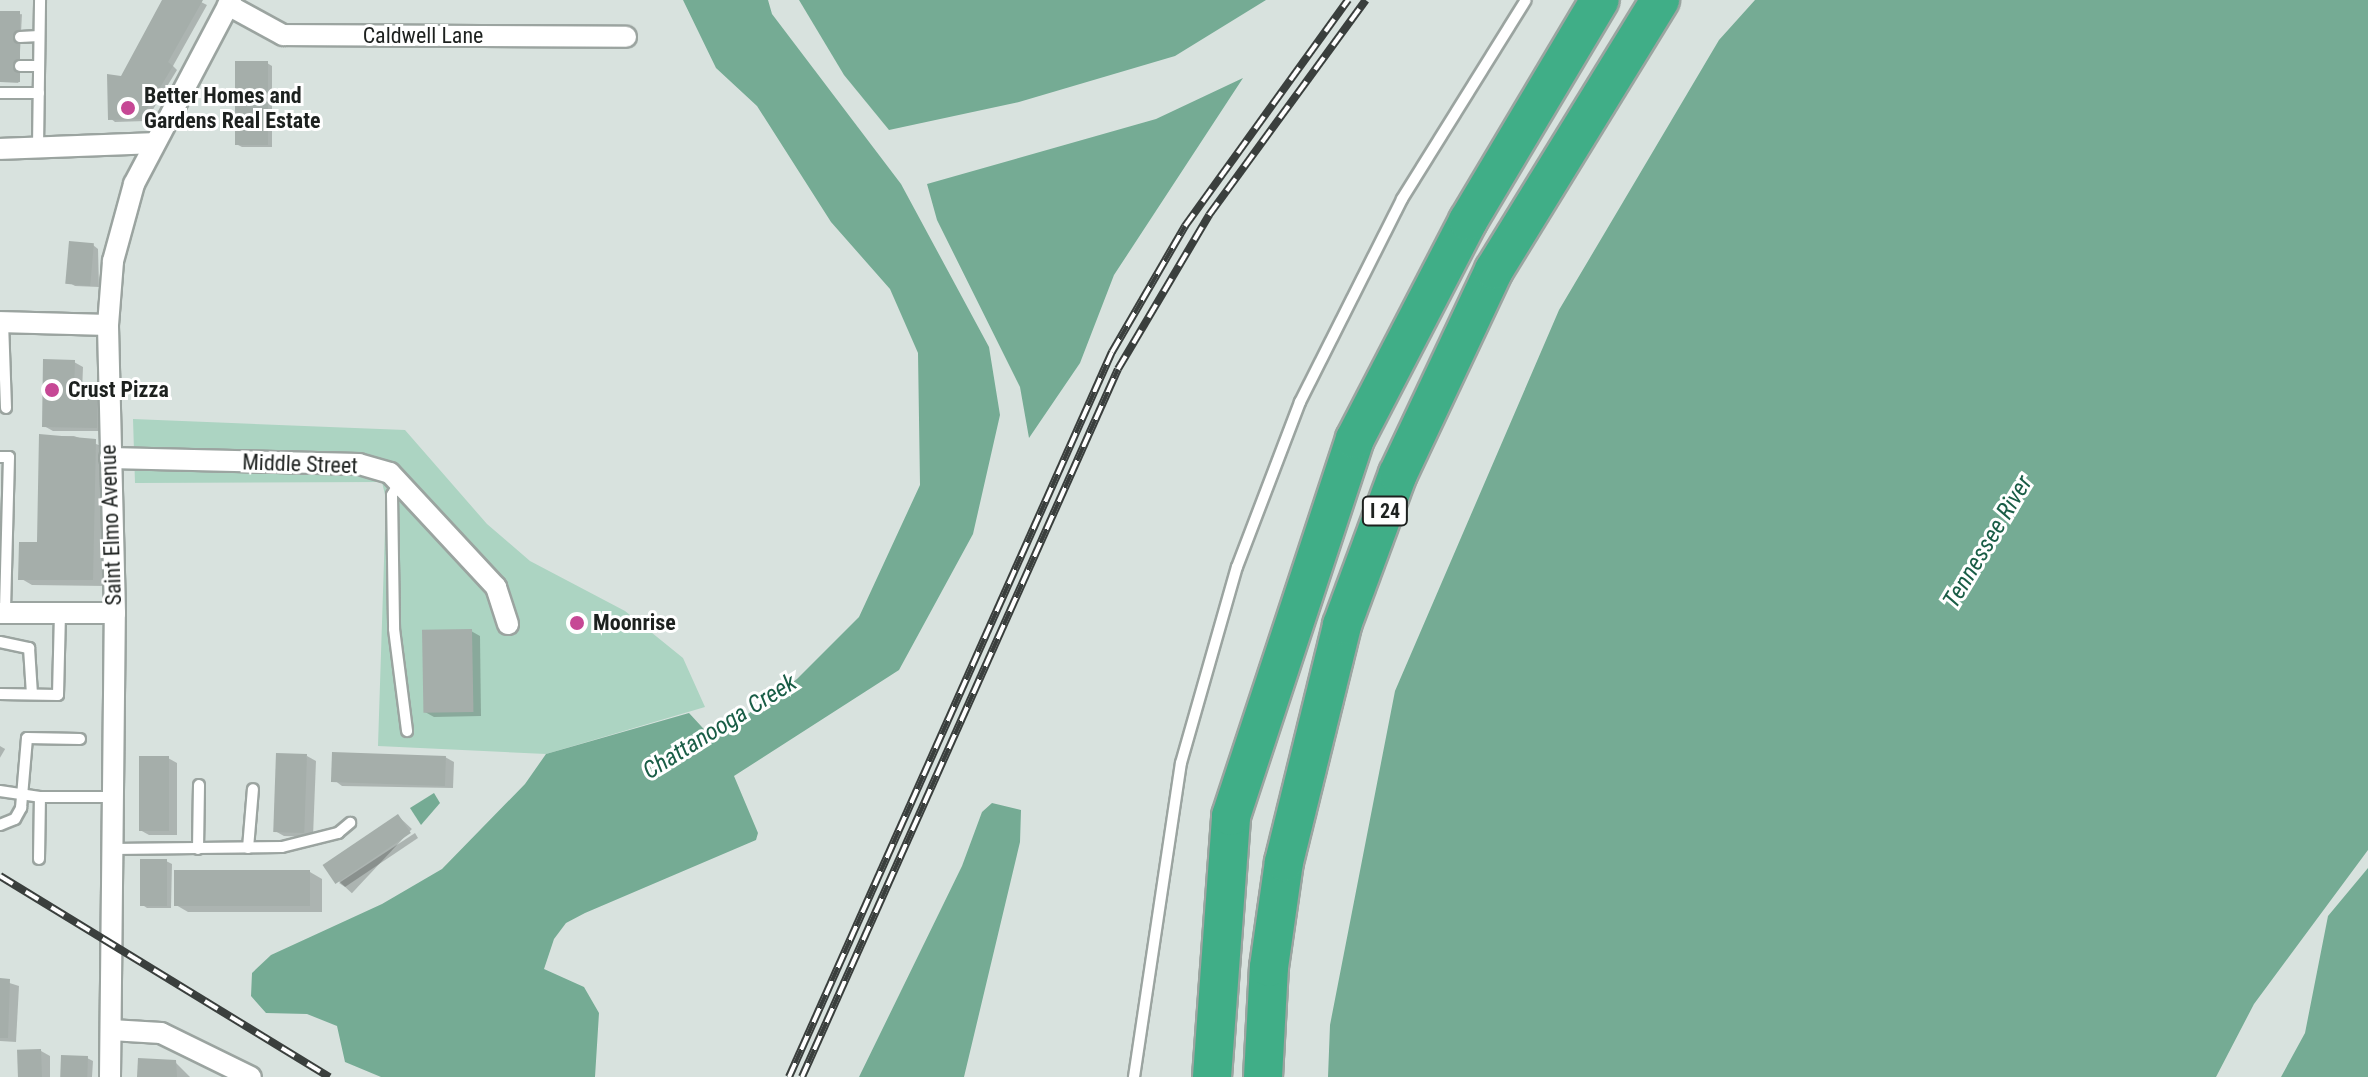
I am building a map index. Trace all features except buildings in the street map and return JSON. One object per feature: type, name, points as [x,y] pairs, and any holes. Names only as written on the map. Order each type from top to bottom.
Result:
[{"type":"highway","name":"I 24","points":[[1212,1077],[1231,816],[1355,439],[1468,221],[1600,0]]},
{"type":"highway","name":"I 24","points":[[1263,1077],[1269,967],[1284,862],[1342,625],[1398,474],[1494,270],[1660,0]]},
{"type":"street","name":"Caldwell Lane","points":[[230,2],[283,35],[626,37]]},
{"type":"street","name":"Saint Elmo Avenue","points":[[110,1077],[115,613],[108,325],[121,219],[154,143],[230,2]]},
{"type":"street","points":[[0,149],[154,143]]},
{"type":"street","points":[[1,322],[108,325]]},
{"type":"street","name":"Middle Street","points":[[110,458],[359,464],[390,473],[496,587],[508,624]]},
{"type":"street","points":[[3,613],[115,613]]},
{"type":"street","points":[[111,1030],[161,1033],[216,1067],[251,1077]]},
{"type":"lane","points":[[38,147],[40,0]]},
{"type":"lane","points":[[1134,1077],[1181,763],[1237,567],[1300,402],[1402,199],[1526,0]]},
{"type":"lane","points":[[20,37],[39,36]]},
{"type":"lane","points":[[20,66],[39,66]]},
{"type":"lane","points":[[0,93],[39,93]]},
{"type":"lane","points":[[1,322],[6,408]]},
{"type":"lane","points":[[0,457],[9,457],[3,613]]},
{"type":"lane","points":[[399,483],[392,495],[394,629],[407,731]]},
{"type":"lane","points":[[0,694],[58,695],[60,613]]},
{"type":"lane","points":[[0,642],[29,648],[32,694]]},
{"type":"lane","points":[[0,825],[15,819],[24,791],[27,738],[80,739]]},
{"type":"lane","points":[[198,849],[199,785]]},
{"type":"lane","points":[[248,848],[253,789]]},
{"type":"lane","points":[[0,791],[24,791],[40,797],[113,797]]},
{"type":"lane","points":[[39,859],[40,797]]},
{"type":"lane","points":[[113,849],[248,848],[312,842],[350,823]]},
{"type":"shaded area","points":[[683,0],[768,0],[772,14],[901,184],[989,347],[1000,415],[973,534],[899,670],[734,776],[758,833],[756,840],[585,913],[566,923],[554,939],[544,969],[584,987],[599,1013],[595,1077],[381,1077],[345,1062],[337,1026],[307,1014],[266,1013],[251,996],[252,973],[271,955],[382,904],[442,869],[525,784],[546,754],[689,713],[713,739],[797,679],[859,617],[920,485],[918,353],[890,289],[831,222],[757,106],[716,68]]},
{"type":"shaded area","points":[[799,0],[1266,0],[1175,56],[1019,102],[889,130],[844,75]]},
{"type":"shaded area","points":[[1755,0],[2368,0],[2368,850],[2254,1004],[2216,1077],[1328,1077],[1330,1025],[1395,691],[1559,310],[1719,40]]},
{"type":"shaded area","points":[[1243,78],[1114,275],[1080,363],[1029,438],[1020,387],[937,220],[927,184],[1156,119]]},
{"type":"shaded area","points":[[133,419],[405,430],[487,524],[530,561],[625,611],[683,658],[705,707],[546,754],[378,746],[386,499],[382,482],[135,483]]},
{"type":"shaded area","points":[[434,793],[440,803],[421,825],[410,808]]},
{"type":"shaded area","points":[[992,803],[1021,810],[1020,842],[964,1077],[859,1077],[962,866],[982,812]]},
{"type":"shaded area","points":[[2368,868],[2368,1077],[2281,1077],[2305,1033],[2328,916]]},
{"type":"railway","points":[[789,1077],[1112,352],[1185,226],[1348,0]]},
{"type":"railway","points":[[802,1077],[1118,369],[1209,215],[1366,0]]},
{"type":"railway","points":[[0,876],[329,1077]]},
{"type":"place","name":"Better Homes and Gardens Real Estate","points":[[128,108]]},
{"type":"place","name":"Crust Pizza","points":[[52,390]]},
{"type":"place","name":"Moonrise","points":[[577,623]]},
{"type":"water label","name":"Tennessee River","points":[[1988,542]]},
{"type":"water label","name":"Chattanooga Creek","points":[[720,727]]}]
